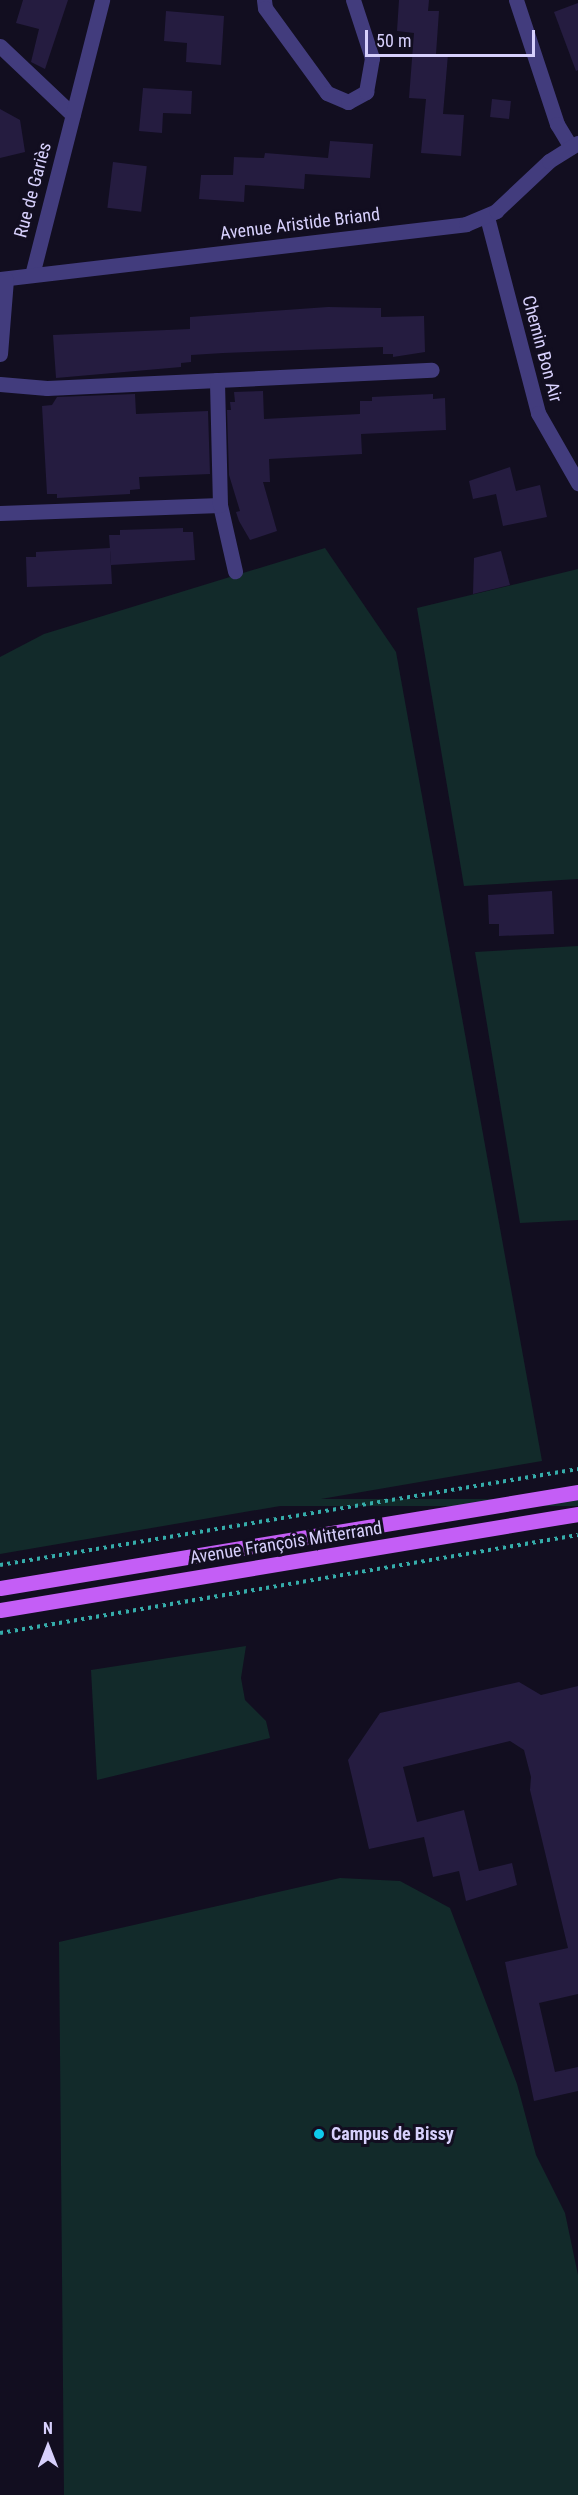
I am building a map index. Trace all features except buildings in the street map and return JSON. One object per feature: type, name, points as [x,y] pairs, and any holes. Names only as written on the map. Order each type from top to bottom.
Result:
[{"type":"main road","name":"Avenue François Mitterrand","points":[[0,1588],[578,1492]]},
{"type":"main road","name":"Avenue François Mitterrand","points":[[0,1610],[578,1514]]},
{"type":"street","name":"Rue de Gariès","points":[[32,275],[102,0]]},
{"type":"street","points":[[264,0],[265,9],[327,93],[348,102],[366,92],[372,58],[353,0]]},
{"type":"street","points":[[516,0],[557,124],[575,145]]},
{"type":"street","points":[[0,46],[73,115]]},
{"type":"street","name":"Avenue Aristide Briand","points":[[3,279],[466,224],[487,217],[549,161],[575,145]]},
{"type":"street","name":"Chemin Bon Air","points":[[487,217],[538,413],[578,483]]},
{"type":"street","points":[[0,354],[3,279]]},
{"type":"street","points":[[0,384],[47,388],[432,370]]},
{"type":"street","points":[[217,380],[220,505],[235,571]]},
{"type":"street","points":[[0,513],[220,505]]},
{"type":"path","points":[[0,1565],[578,1469]]},
{"type":"path","points":[[0,1633],[578,1536]]},
{"type":"green space","points":[[325,548],[396,652],[542,1461],[0,1554],[0,657],[44,634]]},
{"type":"green space","points":[[578,569],[578,879],[464,886],[417,608]]},
{"type":"green space","points":[[578,946],[578,1220],[520,1223],[475,952]]},
{"type":"green space","points":[[0,1499],[578,1499],[578,1506],[0,1506]]},
{"type":"green space","points":[[246,1646],[241,1678],[245,1700],[266,1721],[270,1738],[97,1780],[91,1670]]},
{"type":"green space","name":"Campus de Bissy","points":[[340,1878],[400,1881],[450,1908],[517,2084],[536,2155],[565,2213],[578,2275],[578,2495],[64,2495],[59,1942]]},
{"type":"place","name":"Campus de Bissy","points":[[319,2134]]}]
